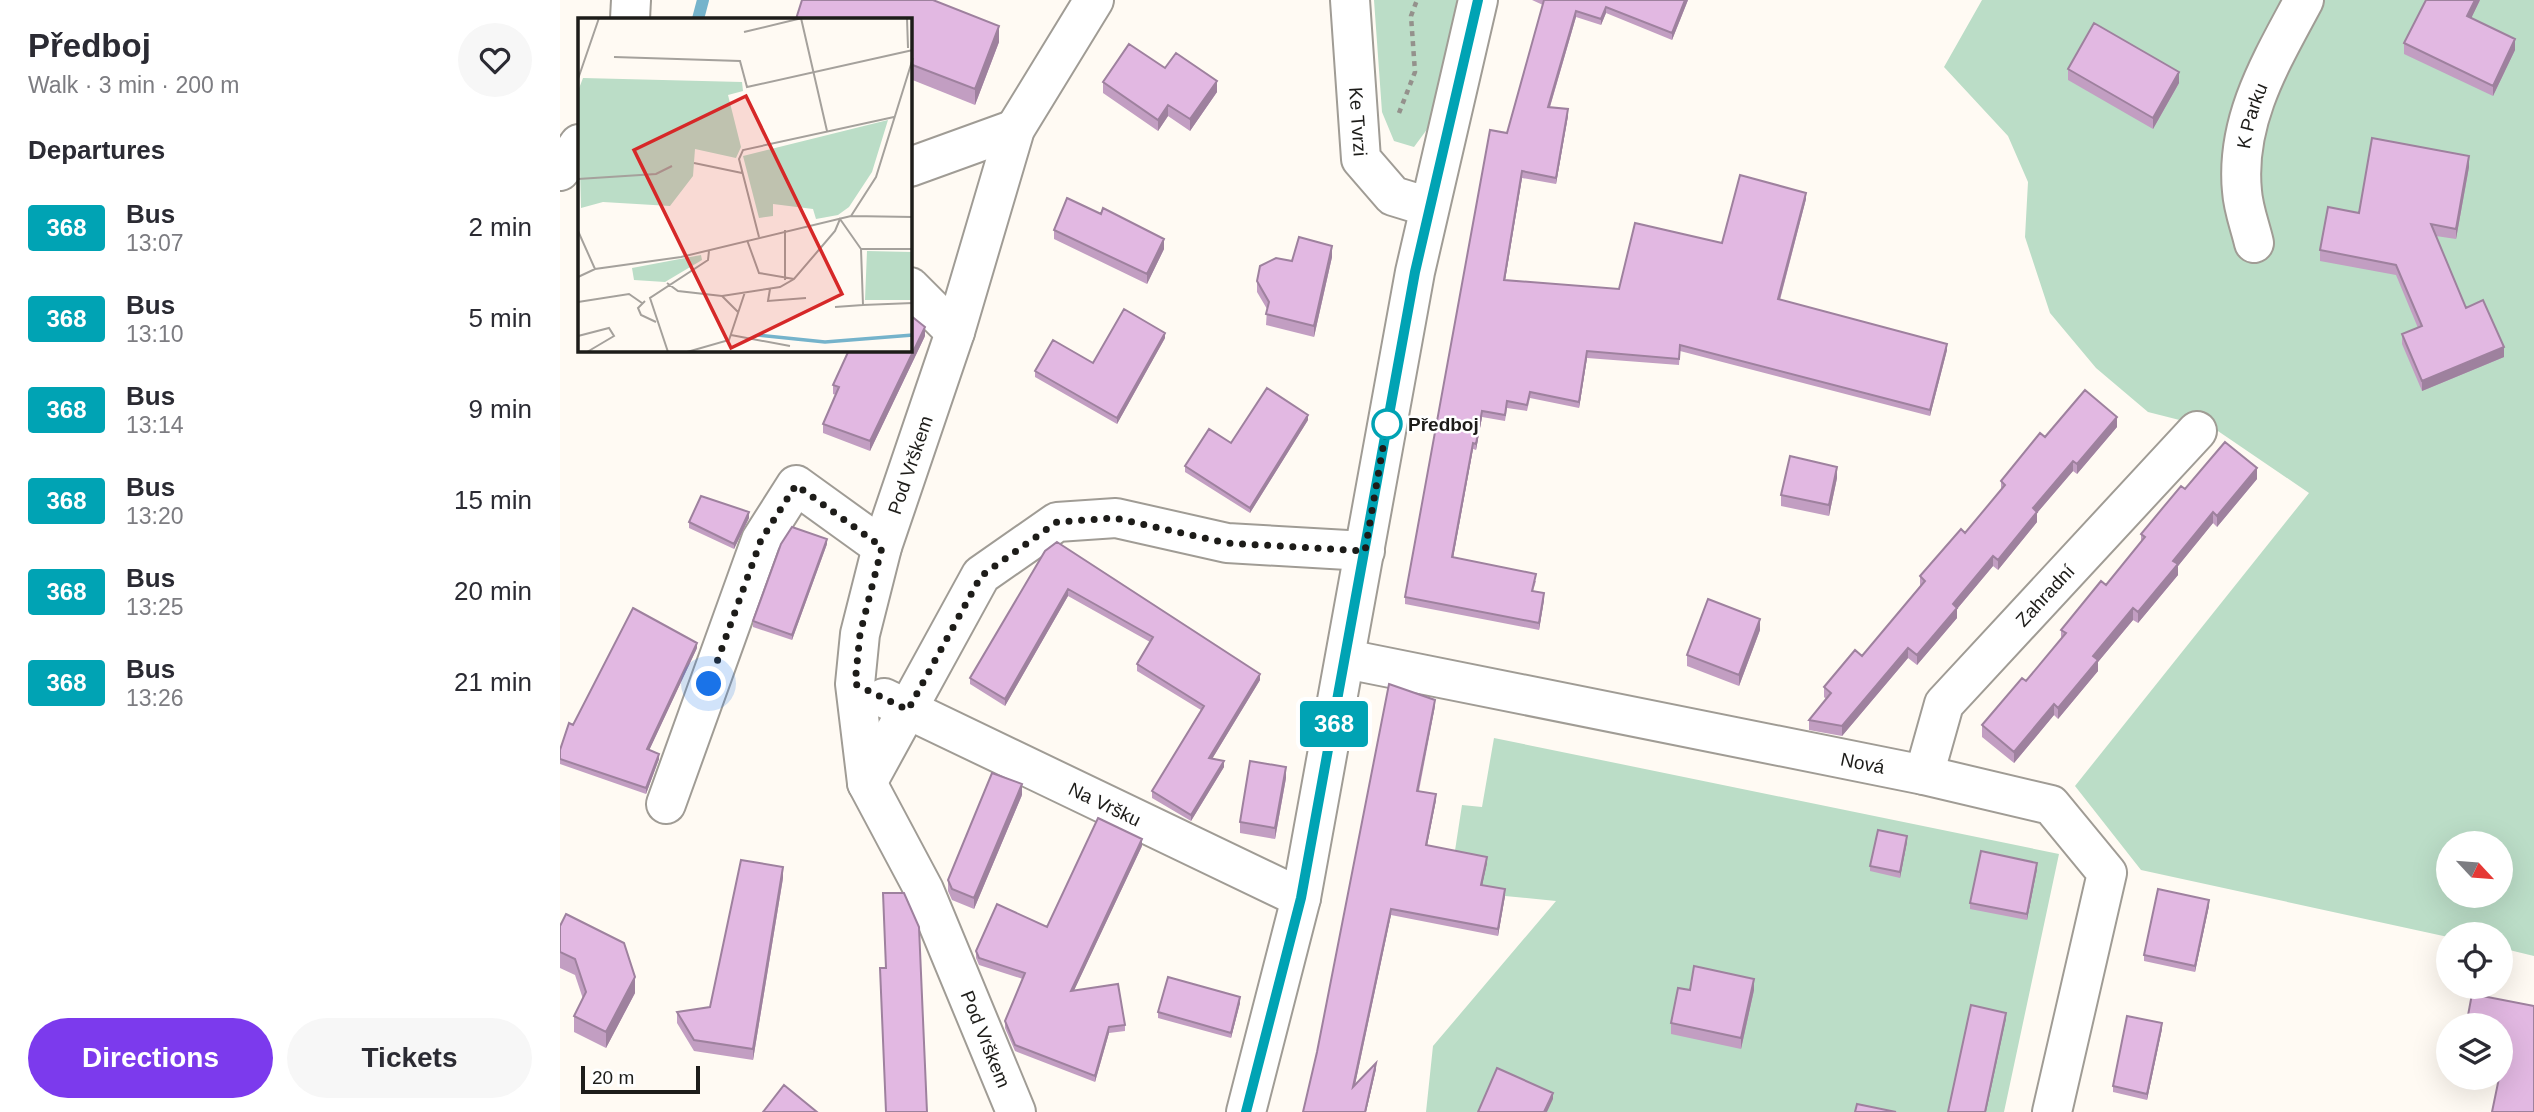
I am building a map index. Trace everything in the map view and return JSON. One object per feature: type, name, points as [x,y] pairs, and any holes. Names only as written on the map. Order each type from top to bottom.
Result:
[{"type":"street","points":[[630,18],[631,0]]},
{"type":"street","name":"Pod Vrškem","points":[[1016,1112],[924,890],[867,783],[855,684],[860,634],[882,547],[955,332],[1015,129],[1094,0]]},
{"type":"street","name":"Ke Tvrzi","points":[[1350,0],[1361,159],[1393,196],[1429,207]]},
{"type":"street","points":[[1246,1112],[1301,898],[1429,207],[1478,0]]},
{"type":"street","name":"K Parku","points":[[2254,243],[2242,192],[2242,144],[2261,81],[2304,0]]},
{"type":"street","points":[[912,166],[1015,129]]},
{"type":"street","points":[[560,172],[578,145]]},
{"type":"street","points":[[912,289],[955,332]]},
{"type":"street","name":"Zahradní","points":[[1924,775],[1944,704],[2197,431]]},
{"type":"street","points":[[666,804],[761,540],[796,485],[882,547]]},
{"type":"street","points":[[867,783],[981,576],[1057,522],[1115,518],[1227,543],[1365,551]]},
{"type":"street","name":"Nová","points":[[1346,659],[1924,775],[2051,804],[2107,873],[2052,1112]]},
{"type":"street","name":"Na Vršku","points":[[855,684],[1301,898]]},
{"type":"path","points":[[1361,159],[1396,119],[1409,94],[1415,72],[1411,16],[1417,0]]},
{"type":"green space","points":[[1374,0],[1457,0],[1428,128],[1414,147],[1394,141],[1382,112]]},
{"type":"green space","points":[[1982,0],[2534,0],[2534,956],[2513,951],[2513,922],[2436,922],[2436,934],[2141,870],[2075,786],[2309,493],[2215,429],[2148,412],[2096,368],[2050,313],[2025,237],[2028,182],[2008,136],[1944,67]]},
{"type":"green space","points":[[1494,738],[2059,854],[2004,1112],[1426,1112],[1433,1046],[1556,901],[1505,896],[1482,887],[1454,857],[1462,805],[1482,807]]},
{"type":"building","points":[[802,0],[933,0],[999,26],[975,89],[912,65],[912,18],[796,18]]},
{"type":"building","points":[[1544,0],[1685,0],[1672,33],[1606,7],[1601,19],[1576,11],[1548,107],[1568,109],[1556,178],[1522,171],[1504,280],[1619,289],[1635,223],[1722,243],[1740,175],[1806,193],[1778,299],[1947,344],[1930,410],[1680,345],[1679,359],[1587,351],[1579,402],[1530,392],[1527,405],[1507,401],[1505,415],[1482,411],[1476,444],[1473,443],[1452,557],[1536,574],[1532,591],[1544,593],[1539,623],[1405,597],[1490,130],[1507,133]]},
{"type":"building","points":[[2426,0],[2475,0],[2467,16],[2515,39],[2493,86],[2404,43]]},
{"type":"building","points":[[2094,23],[2179,72],[2153,118],[2068,69]]},
{"type":"building","points":[[1129,44],[1165,68],[1176,53],[1217,81],[1190,119],[1168,105],[1158,120],[1103,82]]},
{"type":"building","points":[[2372,138],[2469,156],[2456,229],[2431,224],[2466,308],[2483,300],[2504,347],[2422,381],[2402,334],[2422,326],[2396,265],[2320,250],[2328,207],[2359,213]]},
{"type":"building","points":[[1067,198],[1101,214],[1103,208],[1164,239],[1147,274],[1054,230]]},
{"type":"building","points":[[1299,237],[1332,246],[1314,326],[1266,314],[1269,302],[1257,281],[1260,266],[1276,258],[1292,261]]},
{"type":"building","points":[[1124,309],[1165,333],[1117,418],[1035,371],[1053,340],[1093,363]]},
{"type":"building","points":[[912,317],[925,327],[870,441],[823,424],[839,387],[833,385],[848,352],[912,352]]},
{"type":"building","points":[[1267,388],[1308,415],[1250,508],[1185,466],[1209,429],[1231,443]]},
{"type":"building","points":[[2085,390],[2117,417],[2077,464],[2073,461],[2033,508],[2037,512],[1998,560],[1993,556],[1953,604],[1957,608],[1917,655],[1908,648],[1842,726],[1809,720],[1831,693],[1824,687],[1855,650],[1862,656],[1925,581],[1920,576],[1961,529],[1965,533],[2005,485],[2001,481],[2040,433],[2045,437]]},
{"type":"building","points":[[2225,442],[2257,468],[2217,516],[2213,512],[2173,561],[2178,564],[2138,612],[2133,608],[2093,656],[2098,660],[2058,708],[2054,704],[2014,752],[1982,725],[2022,678],[2026,681],[2066,633],[2061,630],[2101,581],[2106,585],[2145,537],[2141,534],[2181,486],[2185,489]]},
{"type":"building","points":[[1790,456],[1837,467],[1829,505],[1781,495]]},
{"type":"building","points":[[701,496],[749,512],[734,544],[689,522]]},
{"type":"building","points":[[792,527],[827,539],[792,635],[753,621],[781,544]]},
{"type":"building","points":[[1057,542],[1260,674],[1209,758],[1224,761],[1191,815],[1152,791],[1204,706],[1137,664],[1153,637],[1068,589],[1005,699],[970,678],[1045,551]]},
{"type":"building","points":[[1708,599],[1760,619],[1739,675],[1687,655]]},
{"type":"building","points":[[633,608],[697,643],[647,749],[659,754],[646,788],[560,759],[560,750],[569,723],[573,725]]},
{"type":"building","points":[[1389,684],[1435,700],[1417,791],[1436,794],[1426,845],[1487,857],[1481,885],[1505,889],[1498,929],[1391,909],[1353,1087],[1376,1063],[1365,1112],[1303,1112],[1317,1052]]},
{"type":"building","points":[[1250,761],[1286,767],[1275,828],[1240,822]]},
{"type":"building","points":[[992,773],[1022,784],[974,898],[952,889],[948,880]]},
{"type":"building","points":[[1098,818],[1142,839],[1071,991],[1118,984],[1125,1025],[1109,1027],[1095,1076],[1015,1045],[1005,1021],[1025,973],[979,958],[976,951],[997,904],[1047,927]]},
{"type":"building","points":[[1878,830],[1907,836],[1900,872],[1870,866]]},
{"type":"building","points":[[1981,851],[2037,863],[2027,914],[1970,903]]},
{"type":"building","points":[[741,860],[783,867],[753,1049],[694,1040],[677,1012],[710,1007]]},
{"type":"building","points":[[2158,889],[2209,900],[2195,966],[2144,955]]},
{"type":"building","points":[[883,893],[904,893],[919,927],[927,1112],[886,1112],[880,968],[886,968]]},
{"type":"building","points":[[566,914],[624,943],[635,977],[606,1032],[574,1016],[586,992],[575,959],[560,952],[560,926]]},
{"type":"building","points":[[1694,966],[1754,979],[1741,1038],[1671,1023],[1678,988],[1690,990]]},
{"type":"building","points":[[1168,977],[1240,997],[1231,1033],[1158,1012]]},
{"type":"building","points":[[2471,999],[2498,999],[2534,1006],[2534,1112],[2492,1112],[2497,1090],[2513,1090],[2513,1013],[2468,1013]]},
{"type":"building","points":[[1971,1005],[2006,1013],[1985,1112],[1948,1112]]},
{"type":"building","points":[[2127,1016],[2162,1023],[2147,1094],[2113,1086]]},
{"type":"building","points":[[1497,1068],[1553,1093],[1544,1112],[1478,1112]]},
{"type":"building","points":[[784,1085],[817,1112],[763,1112]]},
{"type":"building","points":[[1857,1104],[1896,1112],[1855,1112]]},
{"type":"waterway","points":[[698,18],[703,0]]},
{"type":"bus line","name":"368","points":[[1246,1112],[1301,898],[1415,272],[1478,0]]},
{"type":"place","name":"Předboj","points":[[1387,424]]},
{"type":"route","points":[[709,684],[761,540],[796,485],[882,547],[860,634],[855,684],[908,710],[981,576],[1057,522],[1115,518],[1227,543],[1365,551],[1387,424]]}]
